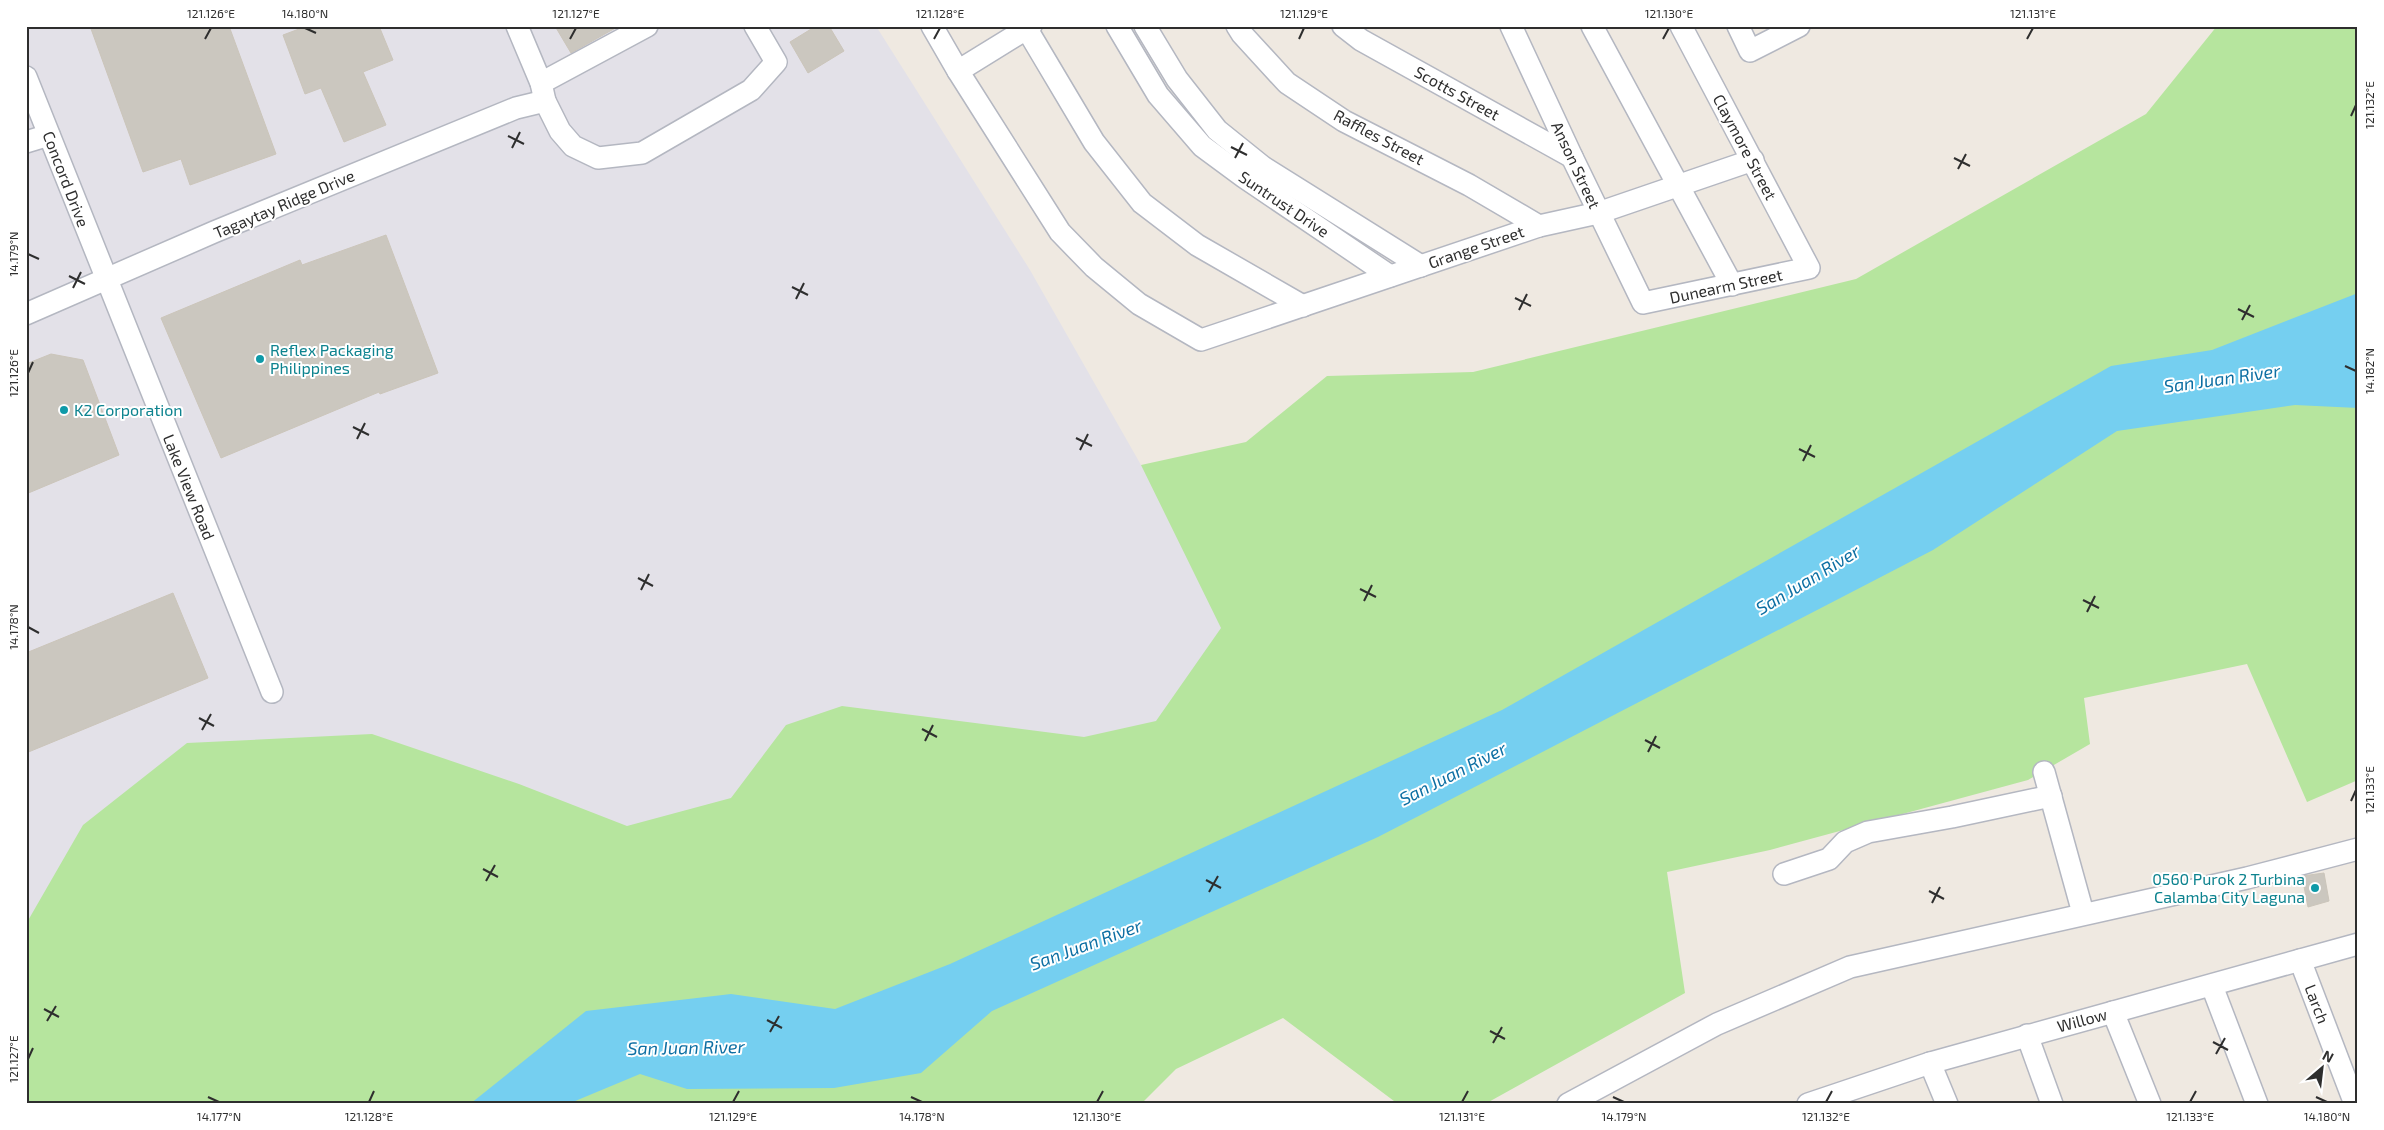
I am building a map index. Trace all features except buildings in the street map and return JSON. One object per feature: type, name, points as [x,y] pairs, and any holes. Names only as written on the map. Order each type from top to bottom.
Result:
[{"type":"street","points":[[517,26],[560,131],[572,146],[598,158],[642,153],[751,90],[776,62],[755,26]]},
{"type":"street","name":"Tagaytay Ridge Drive","points":[[26,314],[106,281],[214,232],[516,108],[647,26]]},
{"type":"street","points":[[932,26],[958,71],[1028,27],[1094,142],[1142,202],[1197,245],[1303,306]]},
{"type":"street","name":"Suntrust Drive","points":[[1117,26],[1158,95],[1202,146],[1244,177],[1390,276]]},
{"type":"street","name":"Suntrust Drive","points":[[1145,26],[1177,79],[1217,130],[1263,167],[1421,266]]},
{"type":"street","name":"Raffles Street","points":[[1237,26],[1242,34],[1288,83],[1344,121],[1469,186],[1539,226]]},
{"type":"street","name":"Scotts Street","points":[[1343,26],[1361,40],[1572,157]]},
{"type":"street","name":"Anson Street","points":[[1511,26],[1643,303]]},
{"type":"street","points":[[1592,26],[1732,285]]},
{"type":"street","name":"Claymore Street","points":[[1681,26],[1809,268]]},
{"type":"street","points":[[1738,26],[1750,51],[1799,26]]},
{"type":"street","name":"Grange Street","points":[[958,71],[1060,232],[1094,267],[1139,304],[1201,340],[1539,226],[1598,212],[1753,160]]},
{"type":"street","name":"Concord Drive","points":[[26,77],[106,281]]},
{"type":"street","points":[[26,142],[49,135]]},
{"type":"street","name":"Dunearm Street","points":[[1643,303],[1809,268]]},
{"type":"street","name":"Lake View Road","points":[[106,281],[272,692]]},
{"type":"street","points":[[2044,772],[2083,913]]},
{"type":"street","points":[[1784,874],[1828,859],[1845,842],[1868,832],[2051,796]]},
{"type":"street","points":[[1568,1104],[1717,1024],[1850,967],[2083,913],[2247,878],[2358,849]]},
{"type":"street","name":"Willow","points":[[1808,1104],[1841,1098],[1930,1063],[2358,944]]},
{"type":"street","name":"Larch","points":[[2300,960],[2355,1104]]},
{"type":"street","points":[[2212,986],[2257,1104]]},
{"type":"street","points":[[2113,1012],[2150,1104]]},
{"type":"street","points":[[2027,1035],[2052,1104]]},
{"type":"street","points":[[1930,1063],[1947,1104]]},
{"type":"shaded area","points":[[26,26],[876,26],[1030,270],[1141,465],[1280,698],[26,1104]]},
{"type":"green space","points":[[2217,26],[2358,26],[2358,780],[2307,802],[2247,664],[2084,698],[2090,744],[2028,780],[1770,850],[1667,872],[1685,993],[1485,1104],[1398,1104],[1283,1018],[1176,1069],[1141,1104],[26,1104],[26,924],[83,825],[187,743],[372,734],[519,784],[627,826],[731,798],[786,725],[842,706],[1084,737],[1156,721],[1221,628],[1141,465],[1246,442],[1327,376],[1473,372],[1856,279],[2146,114]]},
{"type":"water","name":"San Juan River","points":[[2358,293],[2358,408],[2295,405],[2117,431],[1933,550],[1378,837],[992,1011],[921,1073],[834,1088],[687,1089],[640,1074],[568,1104],[470,1104],[586,1011],[731,994],[835,1009],[950,964],[1502,710],[2111,366],[2212,350]]},
{"type":"place","name":"Reflex Packaging Philippines","points":[[260,359]]},
{"type":"place","name":"K2 Corporation","points":[[64,410]]},
{"type":"place","name":"0560 Purok 2 Turbina Calamba City Laguna","points":[[2315,888]]}]
